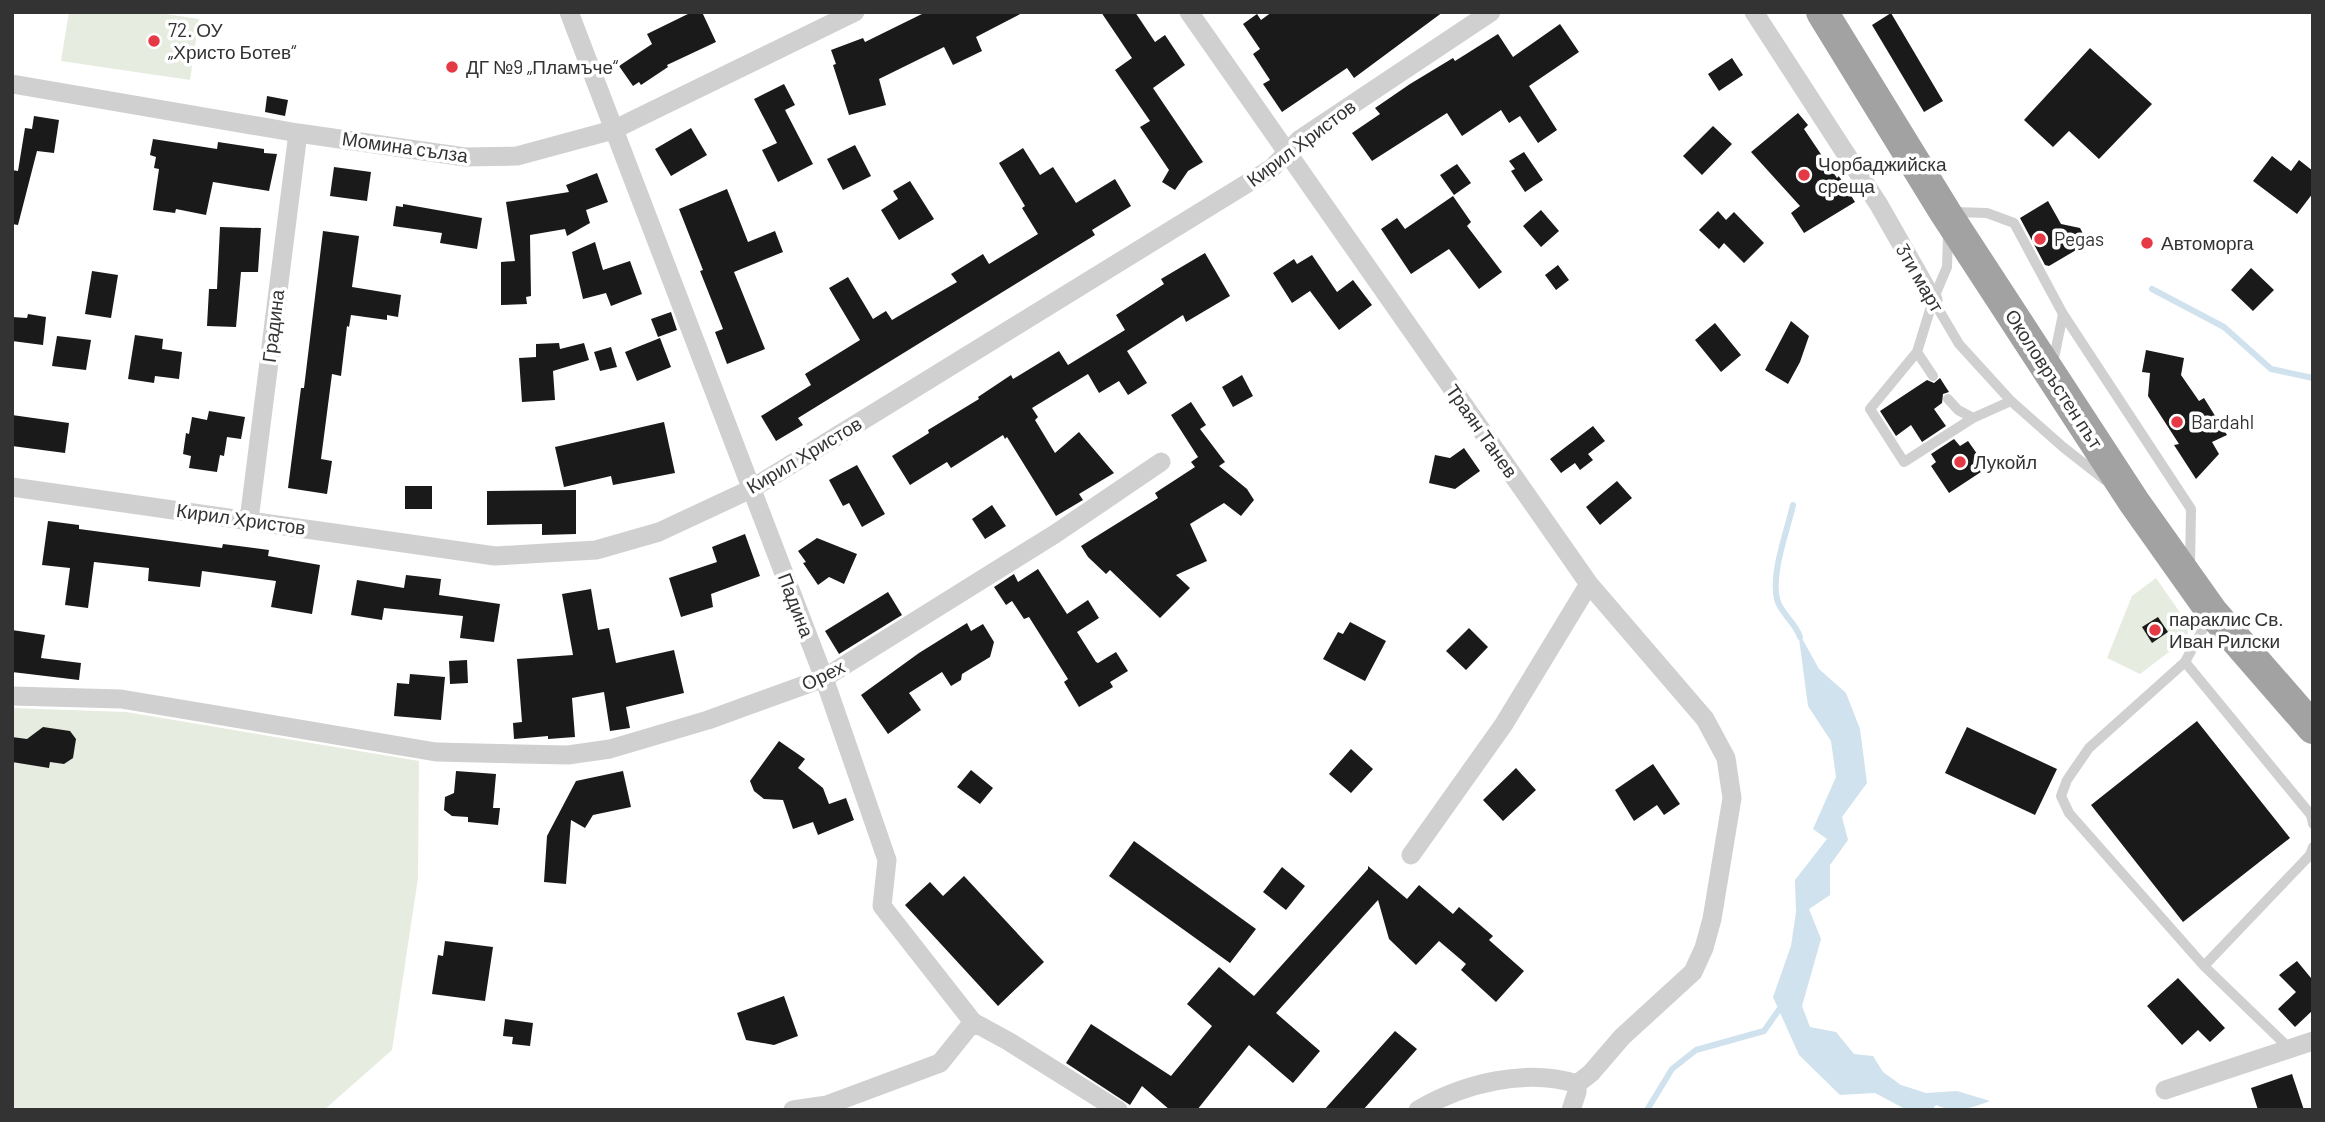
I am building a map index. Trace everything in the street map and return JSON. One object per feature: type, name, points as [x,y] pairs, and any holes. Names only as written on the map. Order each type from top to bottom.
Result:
[{"type":"highway","name":"Околовръстен път","points":[[1822,12],[1945,212],[2134,502],[2212,612],[2313,728]]},
{"type":"street","name":"Падина","points":[[569,12],[824,678],[887,860],[882,906],[973,1021],[1118,1110]]},
{"type":"street","name":"Момина сълза","points":[[12,84],[465,157],[517,156],[613,130],[855,12]]},
{"type":"street","name":"Траян Танев","points":[[1189,12],[1589,584],[1705,719],[1726,758],[1732,798],[1712,919],[1704,948],[1693,972],[1622,1037],[1591,1073],[1577,1084]]},
{"type":"street","name":"Кирил Христов","points":[[12,487],[495,556],[596,550],[659,532],[751,489],[1272,168],[1299,140],[1491,12]]},
{"type":"street","name":"3ти март","points":[[1754,12],[1879,205],[1933,300]]},
{"type":"street","name":"Градина","points":[[249,520],[298,132]]},
{"type":"street","name":"Орех","points":[[12,696],[121,699],[436,752],[569,755],[610,749],[708,720],[824,678],[1055,534],[1161,462]]},
{"type":"street","points":[[1411,855],[1504,724],[1589,584]]},
{"type":"street","points":[[793,1110],[827,1105],[940,1063],[973,1021]]},
{"type":"street","points":[[2165,1090],[2313,1041]]},
{"type":"street","points":[[1418,1110],[1447,1094],[1473,1086],[1538,1076],[1560,1078],[1577,1084],[1570,1110]]},
{"type":"lane","points":[[2011,401],[1973,418],[1904,462],[1870,409],[1917,352],[1933,300],[1947,267],[1949,244],[1945,212],[1987,213],[2014,223],[2063,314],[2191,509],[2190,581]]},
{"type":"lane","name":"3ти март","points":[[1933,300],[1959,344],[2011,401],[2063,447],[2134,502]]},
{"type":"lane","points":[[2050,374],[2063,314]]},
{"type":"lane","points":[[1917,352],[1933,376]]},
{"type":"lane","points":[[1948,399],[1958,410],[1973,418]]},
{"type":"lane","points":[[2212,612],[2185,662],[2089,748],[2067,780],[2061,796],[2069,813],[2204,966],[2290,1049]]},
{"type":"lane","points":[[2185,662],[2311,815],[2313,824]]},
{"type":"lane","points":[[2204,966],[2310,856],[2313,847]]},
{"type":"shaded area","points":[[69,12],[152,12],[199,19],[190,80],[61,61]]},
{"type":"shaded area","points":[[2156,578],[2190,627],[2186,639],[2140,674],[2107,658],[2132,596]]},
{"type":"shaded area","points":[[12,708],[126,712],[419,761],[418,878],[392,1050],[324,1110],[12,1110]]},
{"type":"water","points":[[1798,631],[1819,669],[1846,693],[1860,729],[1867,783],[1842,817],[1848,840],[1830,865],[1830,895],[1809,909],[1821,939],[1802,1006],[1810,1027],[1836,1032],[1854,1054],[1873,1056],[1883,1072],[1901,1085],[1926,1093],[1957,1091],[1990,1101],[1963,1109],[1936,1105],[1932,1110],[1907,1110],[1875,1093],[1840,1095],[1799,1055],[1773,997],[1791,946],[1796,912],[1795,880],[1827,839],[1813,829],[1836,777],[1831,741],[1808,706]]},
{"type":"building","points":[[692,12],[702,12],[716,42],[667,65],[668,67],[641,85],[639,82],[633,86],[619,66],[652,44],[647,34]]},
{"type":"building","points":[[926,12],[1024,12],[976,37],[982,51],[953,65],[944,47],[879,79],[886,105],[849,115],[831,50],[863,38],[865,42]]},
{"type":"building","points":[[1101,12],[1135,12],[1155,42],[1165,35],[1185,65],[1153,88],[1203,162],[1188,171],[1175,190],[1162,182],[1169,170],[1140,127],[1150,121],[1115,70],[1132,58]]},
{"type":"building","points":[[1272,12],[1443,12],[1354,78],[1347,68],[1282,112],[1263,84],[1270,80],[1253,54],[1260,49],[1243,24],[1257,14],[1261,20]]},
{"type":"building","points":[[1891,13],[1943,101],[1924,112],[1872,25]]},
{"type":"building","points":[[1560,24],[1579,52],[1529,86],[1557,130],[1538,143],[1520,116],[1509,123],[1501,110],[1462,136],[1447,113],[1372,161],[1352,133],[1380,114],[1375,108],[1410,84],[1453,58],[1455,61],[1498,34],[1513,57]]},
{"type":"building","points":[[2090,48],[2152,104],[2099,159],[2069,131],[2053,147],[2024,120]]},
{"type":"building","points":[[1732,58],[1743,75],[1719,91],[1708,74]]},
{"type":"building","points":[[784,84],[795,105],[785,110],[813,164],[778,182],[762,150],[777,143],[754,99]]},
{"type":"building","points":[[267,96],[288,100],[285,116],[265,112]]},
{"type":"building","points":[[1798,113],[1808,125],[1804,129],[1855,202],[1804,233],[1791,213],[1800,206],[1751,152]]},
{"type":"building","points":[[34,116],[59,120],[54,153],[37,151],[18,225],[12,224],[12,170],[18,171],[25,128],[32,129]]},
{"type":"building","points":[[1713,126],[1732,144],[1702,175],[1683,156]]},
{"type":"building","points":[[691,128],[707,155],[671,176],[655,149]]},
{"type":"building","points":[[153,139],[217,149],[218,142],[264,149],[264,153],[277,154],[269,191],[213,182],[206,215],[176,209],[175,213],[153,210],[159,169],[154,168],[156,157],[150,155]]},
{"type":"building","points":[[855,145],[871,176],[843,190],[827,159]]},
{"type":"building","points":[[1023,148],[1040,175],[1053,167],[1076,203],[1115,179],[1131,206],[1092,230],[1095,235],[798,418],[803,425],[776,441],[761,416],[811,385],[805,374],[860,340],[829,288],[848,277],[873,319],[886,311],[892,320],[957,282],[951,274],[983,254],[989,264],[1038,234],[999,163]]},
{"type":"building","points":[[1524,152],[1543,180],[1525,192],[1511,171],[1515,169],[1509,161]]},
{"type":"building","points":[[2272,156],[2291,171],[2299,160],[2313,171],[2313,193],[2297,214],[2253,181]]},
{"type":"building","points":[[1457,164],[1471,183],[1454,195],[1440,175]]},
{"type":"building","points":[[334,167],[371,172],[367,201],[330,196]]},
{"type":"building","points":[[597,173],[608,202],[586,210],[590,223],[567,236],[565,229],[530,235],[531,296],[526,297],[527,304],[501,305],[501,262],[515,261],[506,202],[569,192],[566,185]]},
{"type":"building","points":[[910,181],[934,219],[899,240],[881,210],[898,199],[893,191]]},
{"type":"building","points":[[727,189],[748,242],[775,231],[783,252],[734,272],[765,349],[727,364],[715,332],[723,329],[679,209]]},
{"type":"building","points":[[1453,196],[1471,222],[1467,226],[1502,272],[1479,289],[1449,249],[1411,274],[1381,229],[1397,218],[1405,229]]},
{"type":"building","name":"Pegas","points":[[2048,201],[2061,224],[2080,228],[2088,243],[2049,266],[2045,265],[2020,218]]},
{"type":"building","points":[[403,204],[482,218],[477,249],[440,243],[442,233],[393,226],[396,206],[403,207]]},
{"type":"building","points":[[1541,210],[1559,231],[1541,247],[1523,226]]},
{"type":"building","points":[[1718,211],[1726,220],[1734,212],[1764,243],[1744,263],[1724,243],[1719,249],[1699,230]]},
{"type":"building","points":[[220,227],[261,228],[258,272],[241,272],[236,327],[207,326],[209,289],[217,289]]},
{"type":"building","points":[[323,231],[359,236],[352,287],[401,295],[398,317],[387,315],[387,320],[351,315],[349,327],[347,326],[341,376],[332,374],[321,459],[332,461],[327,494],[288,488],[301,388],[304,388]]},
{"type":"building","points":[[595,242],[603,270],[630,261],[642,294],[611,306],[606,293],[583,299],[572,252]]},
{"type":"building","points":[[1205,253],[1230,296],[1186,322],[1183,315],[1127,351],[1147,383],[1128,395],[1119,381],[1099,393],[1088,374],[1032,408],[1038,417],[1035,420],[1055,453],[1079,432],[1114,473],[1079,494],[1083,500],[1056,516],[1007,437],[1005,439],[1003,435],[951,468],[947,462],[910,485],[892,456],[1011,375],[1013,379],[1059,351],[1068,365],[1125,330],[1116,315],[1164,284],[1161,279]]},
{"type":"building","points":[[1312,255],[1337,292],[1353,280],[1372,305],[1339,330],[1310,291],[1292,303],[1273,273],[1294,259],[1297,264]]},
{"type":"building","points":[[1558,265],[1569,280],[1556,290],[1545,275]]},
{"type":"building","points":[[2251,268],[2274,290],[2253,311],[2231,290]]},
{"type":"building","points":[[92,271],[118,275],[111,318],[85,314]]},
{"type":"building","points":[[671,312],[677,330],[658,337],[651,319]]},
{"type":"building","points":[[28,314],[46,317],[43,345],[12,341],[12,317],[27,318]]},
{"type":"building","points":[[1791,321],[1809,336],[1800,362],[1788,384],[1765,370]]},
{"type":"building","points":[[1715,323],[1741,355],[1721,372],[1695,340]]},
{"type":"building","points":[[135,335],[163,339],[162,349],[182,352],[179,379],[155,376],[154,383],[128,379]]},
{"type":"building","points":[[57,336],[91,340],[86,370],[52,366]]},
{"type":"building","points":[[660,338],[671,367],[637,381],[625,352]]},
{"type":"building","points":[[559,343],[560,349],[584,343],[589,360],[553,371],[555,400],[522,402],[519,358],[536,357],[536,344]]},
{"type":"building","points":[[611,347],[617,367],[600,371],[594,352]]},
{"type":"building","points":[[2146,350],[2184,358],[2181,375],[2199,401],[2204,398],[2227,435],[2212,442],[2219,454],[2196,479],[2174,445],[2179,444],[2148,396],[2150,373],[2142,372]]},
{"type":"building","points":[[1242,375],[1253,396],[1233,407],[1222,387]]},
{"type":"building","points":[[1940,378],[1949,392],[1943,394],[1942,403],[1934,409],[1946,426],[1922,442],[1911,425],[1896,436],[1880,411],[1927,380],[1934,383]]},
{"type":"building","points":[[1191,402],[1206,425],[1200,429],[1225,462],[1219,466],[1247,489],[1254,500],[1241,516],[1224,503],[1190,524],[1207,561],[1176,575],[1190,588],[1160,618],[1110,570],[1106,574],[1088,557],[1081,546],[1158,498],[1155,493],[1195,467],[1191,462],[1198,457],[1171,415]]},
{"type":"building","points":[[209,411],[245,417],[241,439],[227,437],[224,456],[220,455],[217,472],[189,468],[191,456],[183,454],[192,417],[207,420]]},
{"type":"building","points":[[12,415],[69,423],[65,453],[12,446]]},
{"type":"building","points":[[664,422],[675,473],[613,485],[611,476],[564,487],[555,447]]},
{"type":"building","points":[[1593,426],[1605,441],[1588,454],[1593,460],[1580,470],[1575,463],[1561,473],[1550,459]]},
{"type":"building","points":[[1954,439],[1960,446],[1968,441],[1987,468],[1949,493],[1931,466],[1936,462],[1931,454]]},
{"type":"building","points":[[1464,448],[1480,471],[1455,489],[1429,483],[1435,455],[1450,458]]},
{"type":"building","points":[[857,465],[885,514],[862,527],[849,503],[843,506],[829,480]]},
{"type":"building","points":[[1617,481],[1632,498],[1600,525],[1586,507]]},
{"type":"building","points":[[405,486],[432,486],[432,509],[405,509]]},
{"type":"building","points":[[576,490],[576,534],[542,535],[542,524],[487,525],[487,491]]},
{"type":"building","points":[[992,505],[1006,526],[985,539],[972,519]]},
{"type":"building","points":[[48,521],[79,525],[79,529],[222,548],[223,544],[269,550],[268,556],[320,565],[312,614],[271,607],[276,581],[202,571],[200,587],[148,581],[149,568],[94,562],[88,608],[65,605],[70,568],[42,565]]},
{"type":"building","points":[[745,534],[760,576],[711,594],[713,607],[681,617],[669,578],[717,562],[712,547]]},
{"type":"building","points":[[817,538],[857,554],[844,584],[829,577],[818,585],[803,563],[806,562],[798,551]]},
{"type":"building","points":[[1038,569],[1067,614],[1088,600],[1099,618],[1077,632],[1096,662],[1116,652],[1128,671],[1110,682],[1113,687],[1079,707],[1064,682],[1068,679],[1029,617],[1024,619],[1012,601],[1006,605],[994,587],[1014,574],[1018,582]]},
{"type":"building","points":[[406,575],[441,579],[439,595],[500,604],[494,642],[460,638],[463,616],[384,608],[382,620],[351,615],[357,580],[404,588]]},
{"type":"building","points":[[591,589],[598,630],[609,628],[616,663],[674,650],[684,693],[626,707],[630,728],[610,731],[604,692],[572,698],[575,737],[514,739],[513,723],[522,722],[517,659],[573,655],[562,594]]},
{"type":"building","points":[[888,592],[902,615],[839,654],[825,631]]},
{"type":"building","name":"параклис Св. Иван Рилски","points":[[2158,617],[2168,632],[2152,643],[2142,627]]},
{"type":"building","points":[[1350,622],[1386,641],[1365,681],[1323,659],[1338,632],[1343,634]]},
{"type":"building","points":[[967,623],[971,631],[983,624],[994,642],[990,657],[962,674],[961,680],[951,686],[942,672],[909,693],[921,710],[888,734],[861,695],[919,653]]},
{"type":"building","points":[[1469,628],[1488,647],[1466,670],[1446,651]]},
{"type":"building","points":[[12,630],[45,635],[41,658],[81,663],[79,680],[12,672]]},
{"type":"building","points":[[467,660],[468,683],[450,684],[449,661]]},
{"type":"building","points":[[410,674],[445,677],[441,720],[394,716],[397,683],[409,684]]},
{"type":"building","points":[[2197,721],[2290,838],[2183,922],[2091,805]]},
{"type":"building","points":[[43,727],[70,731],[76,739],[73,758],[64,764],[50,762],[49,768],[12,762],[12,737],[27,739]]},
{"type":"building","points":[[1967,727],[2057,769],[2035,815],[1945,773]]},
{"type":"building","points":[[779,741],[805,759],[798,768],[823,788],[829,804],[846,798],[854,820],[818,835],[813,822],[793,829],[783,800],[764,799],[754,791],[750,781]]},
{"type":"building","points":[[1351,749],[1373,769],[1351,793],[1329,774]]},
{"type":"building","points":[[1653,764],[1680,804],[1664,815],[1657,805],[1634,821],[1615,790]]},
{"type":"building","points":[[1516,768],[1536,790],[1503,821],[1483,800]]},
{"type":"building","points":[[971,770],[993,788],[980,804],[957,787]]},
{"type":"building","points":[[456,771],[496,774],[493,808],[500,808],[498,825],[468,822],[468,817],[452,816],[444,810],[445,797],[454,793]]},
{"type":"building","points":[[623,771],[631,807],[593,815],[585,828],[571,820],[566,884],[544,882],[547,836],[576,781]]},
{"type":"building","points":[[1134,841],[1256,929],[1230,963],[1109,876]]},
{"type":"building","points":[[1368,866],[1407,899],[1419,885],[1453,914],[1459,907],[1493,936],[1489,940],[1524,971],[1496,1002],[1461,970],[1466,964],[1439,941],[1416,965],[1389,939],[1378,900],[1276,1013],[1320,1051],[1293,1083],[1249,1045],[1197,1110],[1170,1110],[1142,1086],[1130,1105],[1066,1063],[1091,1024],[1171,1076],[1212,1026],[1187,1004],[1219,967],[1254,996]]},
{"type":"building","points":[[1282,867],[1305,886],[1286,910],[1263,892]]},
{"type":"building","points":[[964,876],[1044,962],[998,1006],[905,905],[930,882],[943,896]]},
{"type":"building","points":[[445,941],[493,947],[485,1001],[432,994],[438,955],[443,956]]},
{"type":"building","points":[[2297,961],[2311,978],[2313,977],[2313,1010],[2295,1027],[2278,1009],[2296,992],[2279,975]]},
{"type":"building","points":[[2178,978],[2225,1028],[2210,1042],[2198,1030],[2182,1045],[2147,1006]]},
{"type":"building","points":[[784,996],[798,1036],[774,1045],[746,1040],[737,1013]]},
{"type":"building","points":[[505,1019],[533,1023],[530,1046],[512,1044],[513,1037],[503,1036]]},
{"type":"building","points":[[1395,1031],[1417,1049],[1363,1110],[1324,1110]]},
{"type":"building","points":[[2292,1074],[2304,1110],[2258,1110],[2251,1088]]},
{"type":"waterway","points":[[2152,289],[2224,327],[2271,369],[2313,378]]},
{"type":"waterway","points":[[1793,505],[1778,565],[1776,588],[1779,604],[1800,637]]},
{"type":"waterway","points":[[1647,1110],[1672,1069],[1696,1050],[1764,1031],[1783,1004]]},
{"type":"place","name":"72. ОУ „Христо Ботев“","points":[[154,41]]},
{"type":"place","name":"ДГ №9 „Пламъче“","points":[[452,67]]},
{"type":"place","name":"Чорбаджийска среща","points":[[1804,175]]},
{"type":"place","name":"Pegas","points":[[2040,239]]},
{"type":"place","name":"Автоморга","points":[[2147,243]]},
{"type":"place","name":"Bardahl","points":[[2177,422]]},
{"type":"place","name":"Лукойл","points":[[1960,462]]},
{"type":"place","name":"параклис Св. Иван Рилски","points":[[2155,630]]}]
